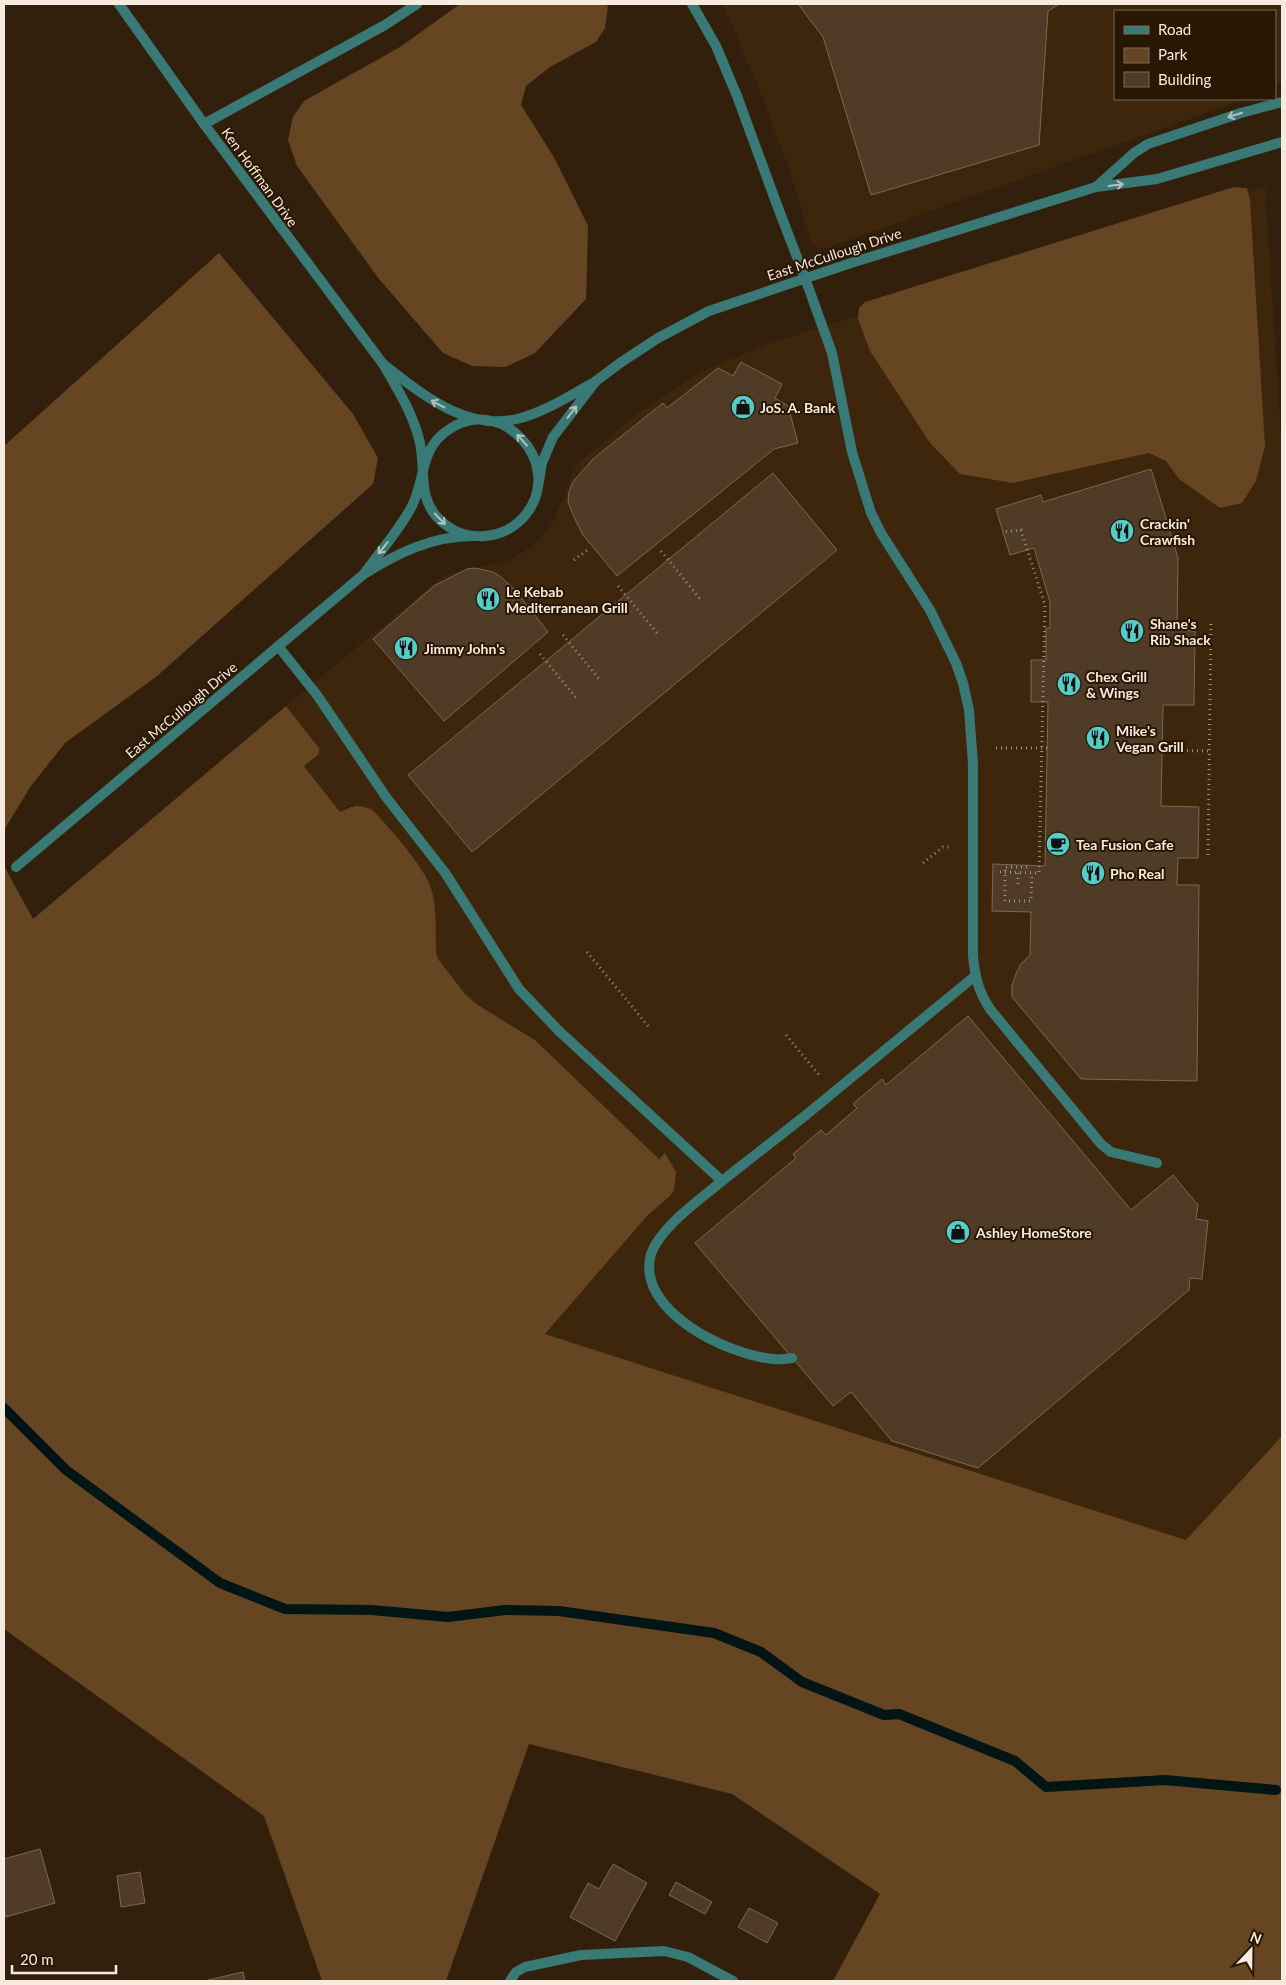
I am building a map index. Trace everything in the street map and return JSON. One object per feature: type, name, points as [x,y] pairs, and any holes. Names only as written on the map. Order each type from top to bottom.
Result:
[{"type":"street","name":"Ken Hoffman Drive","points":[[119,4],[204,124],[383,364],[397,387],[415,426],[422,456],[422,475]]},
{"type":"street","points":[[204,124],[385,25],[417,4]]},
{"type":"street","points":[[692,4],[716,46],[737,96],[832,353],[852,452],[871,513],[881,533],[930,610],[956,664],[963,684],[969,710],[973,764],[975,976],[980,993],[990,1009],[1101,1144],[1111,1152],[1157,1163]]},
{"type":"street","name":"East McCullough Drive","points":[[1096,187],[1134,153],[1148,144],[1241,113],[1282,102]]},
{"type":"street","name":"East McCullough Drive","points":[[364,574],[410,508],[419,488],[430,449],[442,435],[456,425],[474,421],[507,420],[535,412],[596,381],[658,338],[709,311],[805,278],[1096,187],[1157,178],[1282,142]]},
{"type":"street","name":"Ken Hoffman Drive","points":[[383,364],[433,401],[464,416],[484,421]]},
{"type":"street","name":"East McCullough Drive","points":[[16,867],[364,574],[383,562],[427,542],[453,537],[483,537],[502,532],[519,522],[532,506],[538,487],[542,463],[553,437],[596,381]]},
{"type":"street","name":"East McCullough Drive","points":[[484,421],[493,422],[510,429],[524,440],[534,457],[538,487]]},
{"type":"street","name":"East McCullough Drive","points":[[422,475],[427,502],[438,518],[454,530],[473,536]]},
{"type":"street","points":[[278,646],[317,695],[386,797],[446,874],[518,989],[559,1031],[722,1181]]},
{"type":"street","points":[[792,1358],[774,1360],[725,1346],[679,1318],[662,1302],[654,1291],[649,1279],[652,1253],[657,1242],[667,1230],[722,1181],[833,1093],[975,976]]},
{"type":"street","points":[[510,1981],[516,1972],[525,1967],[581,1955],[664,1951],[688,1957],[733,1981]]},
{"type":"path","points":[[1000,872],[1040,873],[1045,605],[1021,530],[1003,532]]},
{"type":"path","points":[[574,560],[589,549]]},
{"type":"path","points":[[661,551],[700,599]]},
{"type":"path","points":[[529,598],[544,585]]},
{"type":"path","points":[[618,586],[657,633]]},
{"type":"path","points":[[1208,856],[1211,623]]},
{"type":"path","points":[[563,634],[600,680]]},
{"type":"path","points":[[540,654],[577,699]]},
{"type":"path","points":[[995,748],[1047,748]]},
{"type":"path","points":[[1162,750],[1209,751]]},
{"type":"path","points":[[923,863],[943,847],[950,847]]},
{"type":"path","points":[[1027,867],[1005,867],[1005,901],[1031,901],[1032,873]]},
{"type":"path","points":[[1018,873],[1018,884]]},
{"type":"path","points":[[587,952],[649,1027]]},
{"type":"path","points":[[786,1035],[833,1093]]},
{"type":"shaded area","points":[[723,4],[1282,4],[1282,83],[1276,86],[1276,10],[1114,10],[1114,100],[1243,100],[827,248],[820,248],[812,243],[789,169],[761,94]]},
{"type":"shaded area","points":[[1265,187],[1282,450],[1282,1436],[1186,1540],[545,1334],[647,1216],[670,1196],[666,1153],[659,1159],[535,1040],[478,1005],[465,994],[438,959],[433,900],[429,884],[420,867],[371,809],[351,805],[340,812],[304,765],[319,754],[315,742],[286,706],[444,575],[508,561],[533,546],[552,524],[577,464],[643,409],[703,371],[768,344]]},
{"type":"green space","points":[[460,4],[606,4],[608,7],[605,28],[596,42],[550,67],[526,86],[521,105],[555,159],[588,226],[586,299],[535,353],[506,367],[472,366],[443,353],[379,279],[297,166],[288,140],[293,117],[304,101],[400,47]]},
{"type":"green space","points":[[1234,187],[1247,188],[1250,200],[1265,446],[1256,481],[1242,503],[1220,508],[1179,479],[1166,461],[1149,453],[1013,483],[960,474],[930,443],[870,351],[858,319],[859,308],[865,302]]},
{"type":"green space","points":[[219,253],[353,414],[378,458],[373,484],[156,677],[65,743],[31,786],[4,830],[4,446]]},
{"type":"green space","points":[[286,706],[319,748],[319,754],[304,766],[340,812],[355,806],[371,809],[403,844],[425,875],[434,899],[436,953],[438,959],[465,994],[478,1005],[535,1040],[659,1159],[665,1153],[676,1172],[674,1190],[670,1196],[647,1216],[545,1334],[1186,1540],[1282,1436],[1282,1981],[833,1981],[880,1894],[732,1794],[529,1744],[446,1981],[322,1981],[264,1816],[4,1629],[4,866],[33,919]]},
{"type":"building","points":[[798,4],[1059,4],[1048,11],[1039,145],[871,195],[823,37]]},
{"type":"building","points":[[741,362],[782,384],[775,398],[788,406],[798,443],[774,449],[617,576],[583,535],[574,517],[568,502],[573,482],[593,459],[663,403],[667,408],[718,368],[733,376]]},
{"type":"building","points":[[1151,469],[1178,558],[1177,630],[1195,631],[1194,705],[1163,705],[1161,806],[1199,807],[1198,858],[1178,858],[1177,885],[1199,885],[1197,1081],[1081,1079],[1012,997],[1012,985],[1016,974],[1021,964],[1030,955],[1031,912],[992,911],[993,864],[1045,866],[1048,702],[1031,702],[1031,660],[1046,660],[1046,628],[1050,628],[1050,602],[1034,548],[1010,555],[996,509],[1041,495],[1043,502]]},
{"type":"building","points":[[773,473],[837,550],[472,852],[408,775]]},
{"type":"building","points":[[475,568],[493,572],[501,577],[515,590],[548,632],[444,721],[373,639],[434,586],[467,569]]},
{"type":"building","name":"Ashley HomeStore","points":[[968,1016],[1131,1210],[1173,1175],[1198,1205],[1196,1219],[1208,1221],[1202,1279],[1190,1278],[1189,1290],[978,1468],[892,1441],[851,1392],[833,1406],[695,1243],[796,1158],[793,1154],[821,1130],[826,1135],[857,1108],[853,1104],[882,1079],[886,1085]]},
{"type":"building","points":[[40,1849],[55,1903],[6,1917],[4,1911],[4,1859]]},
{"type":"building","points":[[613,1864],[647,1883],[615,1941],[570,1917],[588,1883],[599,1889]]},
{"type":"building","points":[[140,1872],[145,1903],[121,1907],[117,1876]]},
{"type":"building","points":[[676,1882],[712,1902],[705,1914],[669,1895]]},
{"type":"building","points":[[749,1908],[778,1923],[767,1943],[738,1927]]},
{"type":"building","points":[[243,1972],[245,1981],[204,1981]]},
{"type":"waterway","points":[[4,1408],[66,1470],[220,1583],[285,1609],[372,1610],[448,1617],[505,1610],[559,1611],[714,1633],[761,1652],[802,1682],[884,1715],[899,1714],[1015,1761],[1046,1787],[1165,1780],[1276,1790]]},
{"type":"place","name":"JoS. A. Bank","points":[[743,407]]},
{"type":"place","name":"Crackin' Crawfish","points":[[1122,531]]},
{"type":"place","name":"Le Kebab Mediterranean Grill","points":[[488,599]]},
{"type":"place","name":"Shane's Rib Shack","points":[[1132,631]]},
{"type":"place","name":"Jimmy John's","points":[[406,648]]},
{"type":"place","name":"Chex Grill & Wings","points":[[1069,684]]},
{"type":"place","name":"Mike's Vegan Grill","points":[[1098,738]]},
{"type":"place","name":"Tea Fusion Cafe","points":[[1058,844]]},
{"type":"place","name":"Pho Real","points":[[1093,873]]},
{"type":"place","name":"Ashley HomeStore","points":[[958,1232]]}]
